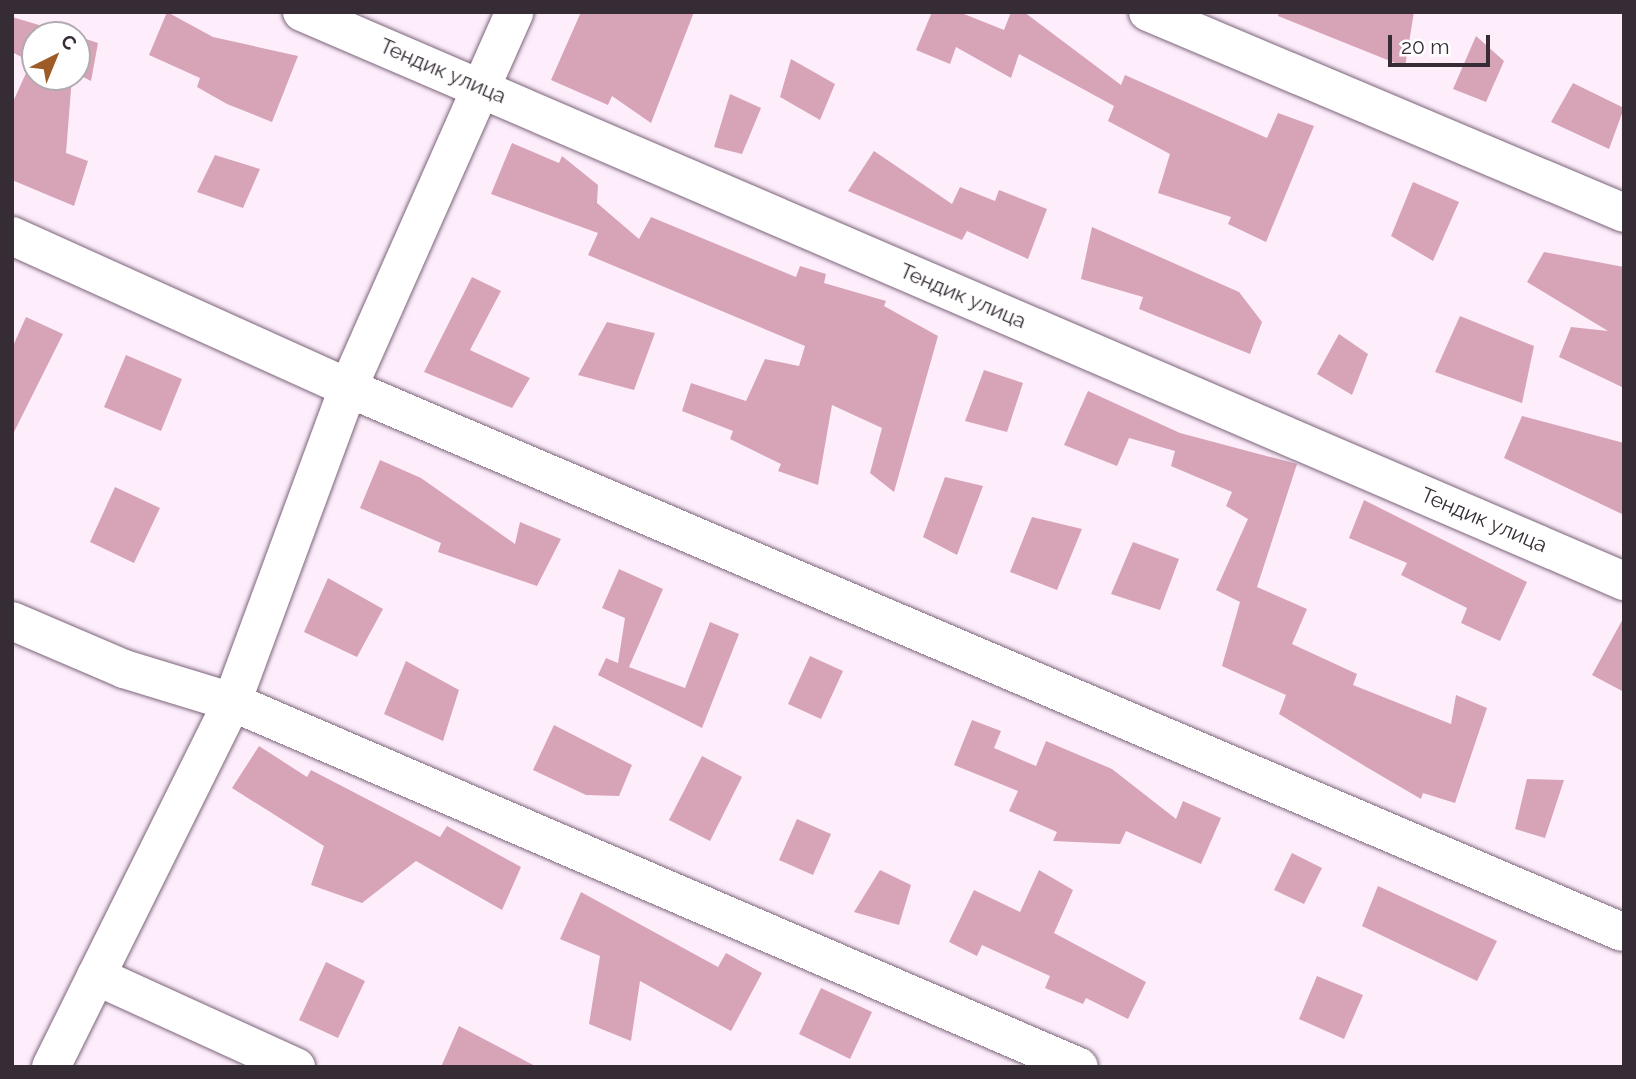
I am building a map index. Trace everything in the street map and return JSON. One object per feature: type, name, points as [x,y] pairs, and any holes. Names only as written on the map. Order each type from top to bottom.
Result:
[{"type":"street","name":"Тендик улица","points":[[302,12],[1624,581]]},
{"type":"street","points":[[51,1067],[232,702],[348,388],[515,12]]},
{"type":"street","points":[[1148,12],[1624,213]]},
{"type":"street","points":[[12,236],[348,388],[1623,934]]},
{"type":"street","points":[[12,621],[124,669],[232,702],[1079,1067]]},
{"type":"street","points":[[96,976],[296,1067]]},
{"type":"building","points":[[167,12],[213,37],[298,56],[272,122],[227,104],[197,87],[200,78],[149,55]]},
{"type":"building","points":[[581,12],[694,12],[651,123],[612,96],[608,105],[551,80]]},
{"type":"building","points":[[932,12],[959,12],[1004,30],[1011,12],[1024,12],[1121,85],[1125,75],[1267,138],[1278,113],[1314,126],[1266,242],[1228,224],[1231,217],[1158,193],[1170,154],[1108,121],[1114,106],[1019,54],[1011,78],[956,47],[950,64],[916,50]]},
{"type":"building","points":[[1279,12],[1414,12],[1405,67],[1278,16]]},
{"type":"building","points":[[12,17],[26,21],[21,21],[21,57],[12,52]]},
{"type":"building","points":[[1476,36],[1504,61],[1486,102],[1453,89]]},
{"type":"building","points":[[91,41],[98,43],[91,81]]},
{"type":"building","points":[[791,59],[835,84],[820,120],[780,97]]},
{"type":"building","points":[[1573,83],[1624,108],[1609,149],[1551,122]]},
{"type":"building","points":[[21,84],[21,91],[71,91],[66,153],[88,161],[74,206],[12,180],[12,104]]},
{"type":"building","points":[[730,94],[761,108],[742,154],[714,147]]},
{"type":"building","points":[[512,143],[559,163],[562,156],[598,185],[597,203],[639,239],[651,217],[796,277],[800,266],[826,274],[824,283],[886,301],[884,306],[938,336],[894,492],[870,473],[882,428],[832,405],[818,485],[778,471],[781,464],[730,439],[733,431],[682,411],[691,383],[746,401],[765,359],[799,366],[805,346],[588,255],[598,233],[491,194]]},
{"type":"building","points":[[874,151],[952,204],[960,187],[995,201],[999,190],[1047,209],[1028,259],[967,231],[962,240],[848,191]]},
{"type":"building","points":[[215,155],[260,169],[243,208],[197,192]]},
{"type":"building","points":[[1413,182],[1459,202],[1433,261],[1391,236]]},
{"type":"building","points":[[1092,227],[1239,292],[1262,322],[1250,354],[1139,309],[1143,297],[1081,279]]},
{"type":"building","points":[[1544,252],[1624,267],[1624,388],[1559,357],[1571,327],[1608,331],[1527,282]]},
{"type":"building","points":[[472,277],[501,291],[470,350],[530,378],[512,408],[424,372]]},
{"type":"building","points":[[1460,316],[1534,346],[1522,403],[1435,372]]},
{"type":"building","points":[[26,317],[63,334],[12,436],[12,348]]},
{"type":"building","points":[[607,322],[655,333],[634,390],[578,375]]},
{"type":"building","points":[[1339,334],[1368,354],[1352,395],[1317,374]]},
{"type":"building","points":[[126,355],[182,379],[161,431],[104,407]]},
{"type":"building","points":[[984,370],[1023,383],[1007,432],[965,421]]},
{"type":"building","points":[[1088,391],[1180,433],[1297,464],[1257,587],[1307,609],[1292,644],[1357,674],[1353,685],[1451,724],[1456,695],[1487,708],[1455,803],[1423,793],[1421,799],[1368,768],[1279,714],[1286,695],[1222,666],[1240,602],[1216,590],[1248,519],[1226,506],[1232,492],[1171,466],[1175,451],[1129,438],[1117,466],[1064,445]]},
{"type":"building","points":[[1522,416],[1624,443],[1624,515],[1504,458]]},
{"type":"building","points":[[380,460],[421,478],[515,544],[520,522],[561,539],[537,586],[438,552],[441,543],[360,508]]},
{"type":"building","points":[[945,477],[983,486],[957,555],[923,537]]},
{"type":"building","points":[[115,487],[160,508],[134,563],[90,542]]},
{"type":"building","points":[[1364,500],[1527,582],[1500,641],[1461,623],[1467,608],[1401,575],[1407,563],[1349,538]]},
{"type":"building","points":[[1032,517],[1082,529],[1057,590],[1010,572]]},
{"type":"building","points":[[1133,542],[1179,559],[1160,610],[1111,594]]},
{"type":"building","points":[[619,569],[663,589],[629,667],[685,688],[710,622],[739,634],[702,728],[598,675],[606,658],[618,663],[625,618],[602,608]]},
{"type":"building","points":[[328,578],[383,609],[357,657],[304,632]]},
{"type":"building","points":[[1624,617],[1624,692],[1592,675]]},
{"type":"building","points":[[810,656],[843,671],[821,719],[788,704]]},
{"type":"building","points":[[406,661],[459,690],[443,741],[384,714]]},
{"type":"building","points":[[972,720],[1001,731],[994,748],[1036,766],[1046,741],[1112,769],[1176,819],[1183,801],[1221,818],[1201,864],[1126,831],[1120,844],[1053,841],[1057,832],[1009,811],[1018,791],[954,765]]},
{"type":"building","points":[[554,725],[632,765],[619,796],[586,795],[533,770]]},
{"type":"building","points":[[259,746],[307,777],[311,770],[440,837],[447,826],[521,867],[502,910],[416,861],[362,903],[311,885],[324,846],[232,788]]},
{"type":"building","points":[[702,756],[742,777],[710,841],[669,820]]},
{"type":"building","points":[[1527,779],[1564,780],[1545,838],[1515,829]]},
{"type":"building","points":[[797,819],[831,834],[813,875],[779,860]]},
{"type":"building","points":[[1292,853],[1322,868],[1304,904],[1274,890]]},
{"type":"building","points":[[880,870],[911,885],[899,925],[854,912]]},
{"type":"building","points":[[1039,870],[1073,890],[1054,933],[1146,982],[1128,1019],[1086,998],[1083,1004],[1045,988],[1050,976],[982,945],[977,956],[949,942],[974,890],[1020,912]]},
{"type":"building","points":[[1378,886],[1497,941],[1477,981],[1362,926]]},
{"type":"building","points":[[581,892],[718,967],[726,953],[762,973],[731,1031],[640,981],[631,1041],[589,1024],[600,956],[560,939]]},
{"type":"building","points":[[326,962],[365,981],[338,1038],[299,1020]]},
{"type":"building","points":[[1317,976],[1363,995],[1344,1039],[1299,1019]]},
{"type":"building","points":[[821,988],[872,1012],[850,1059],[799,1034]]},
{"type":"building","points":[[459,1026],[537,1067],[441,1067]]}]
